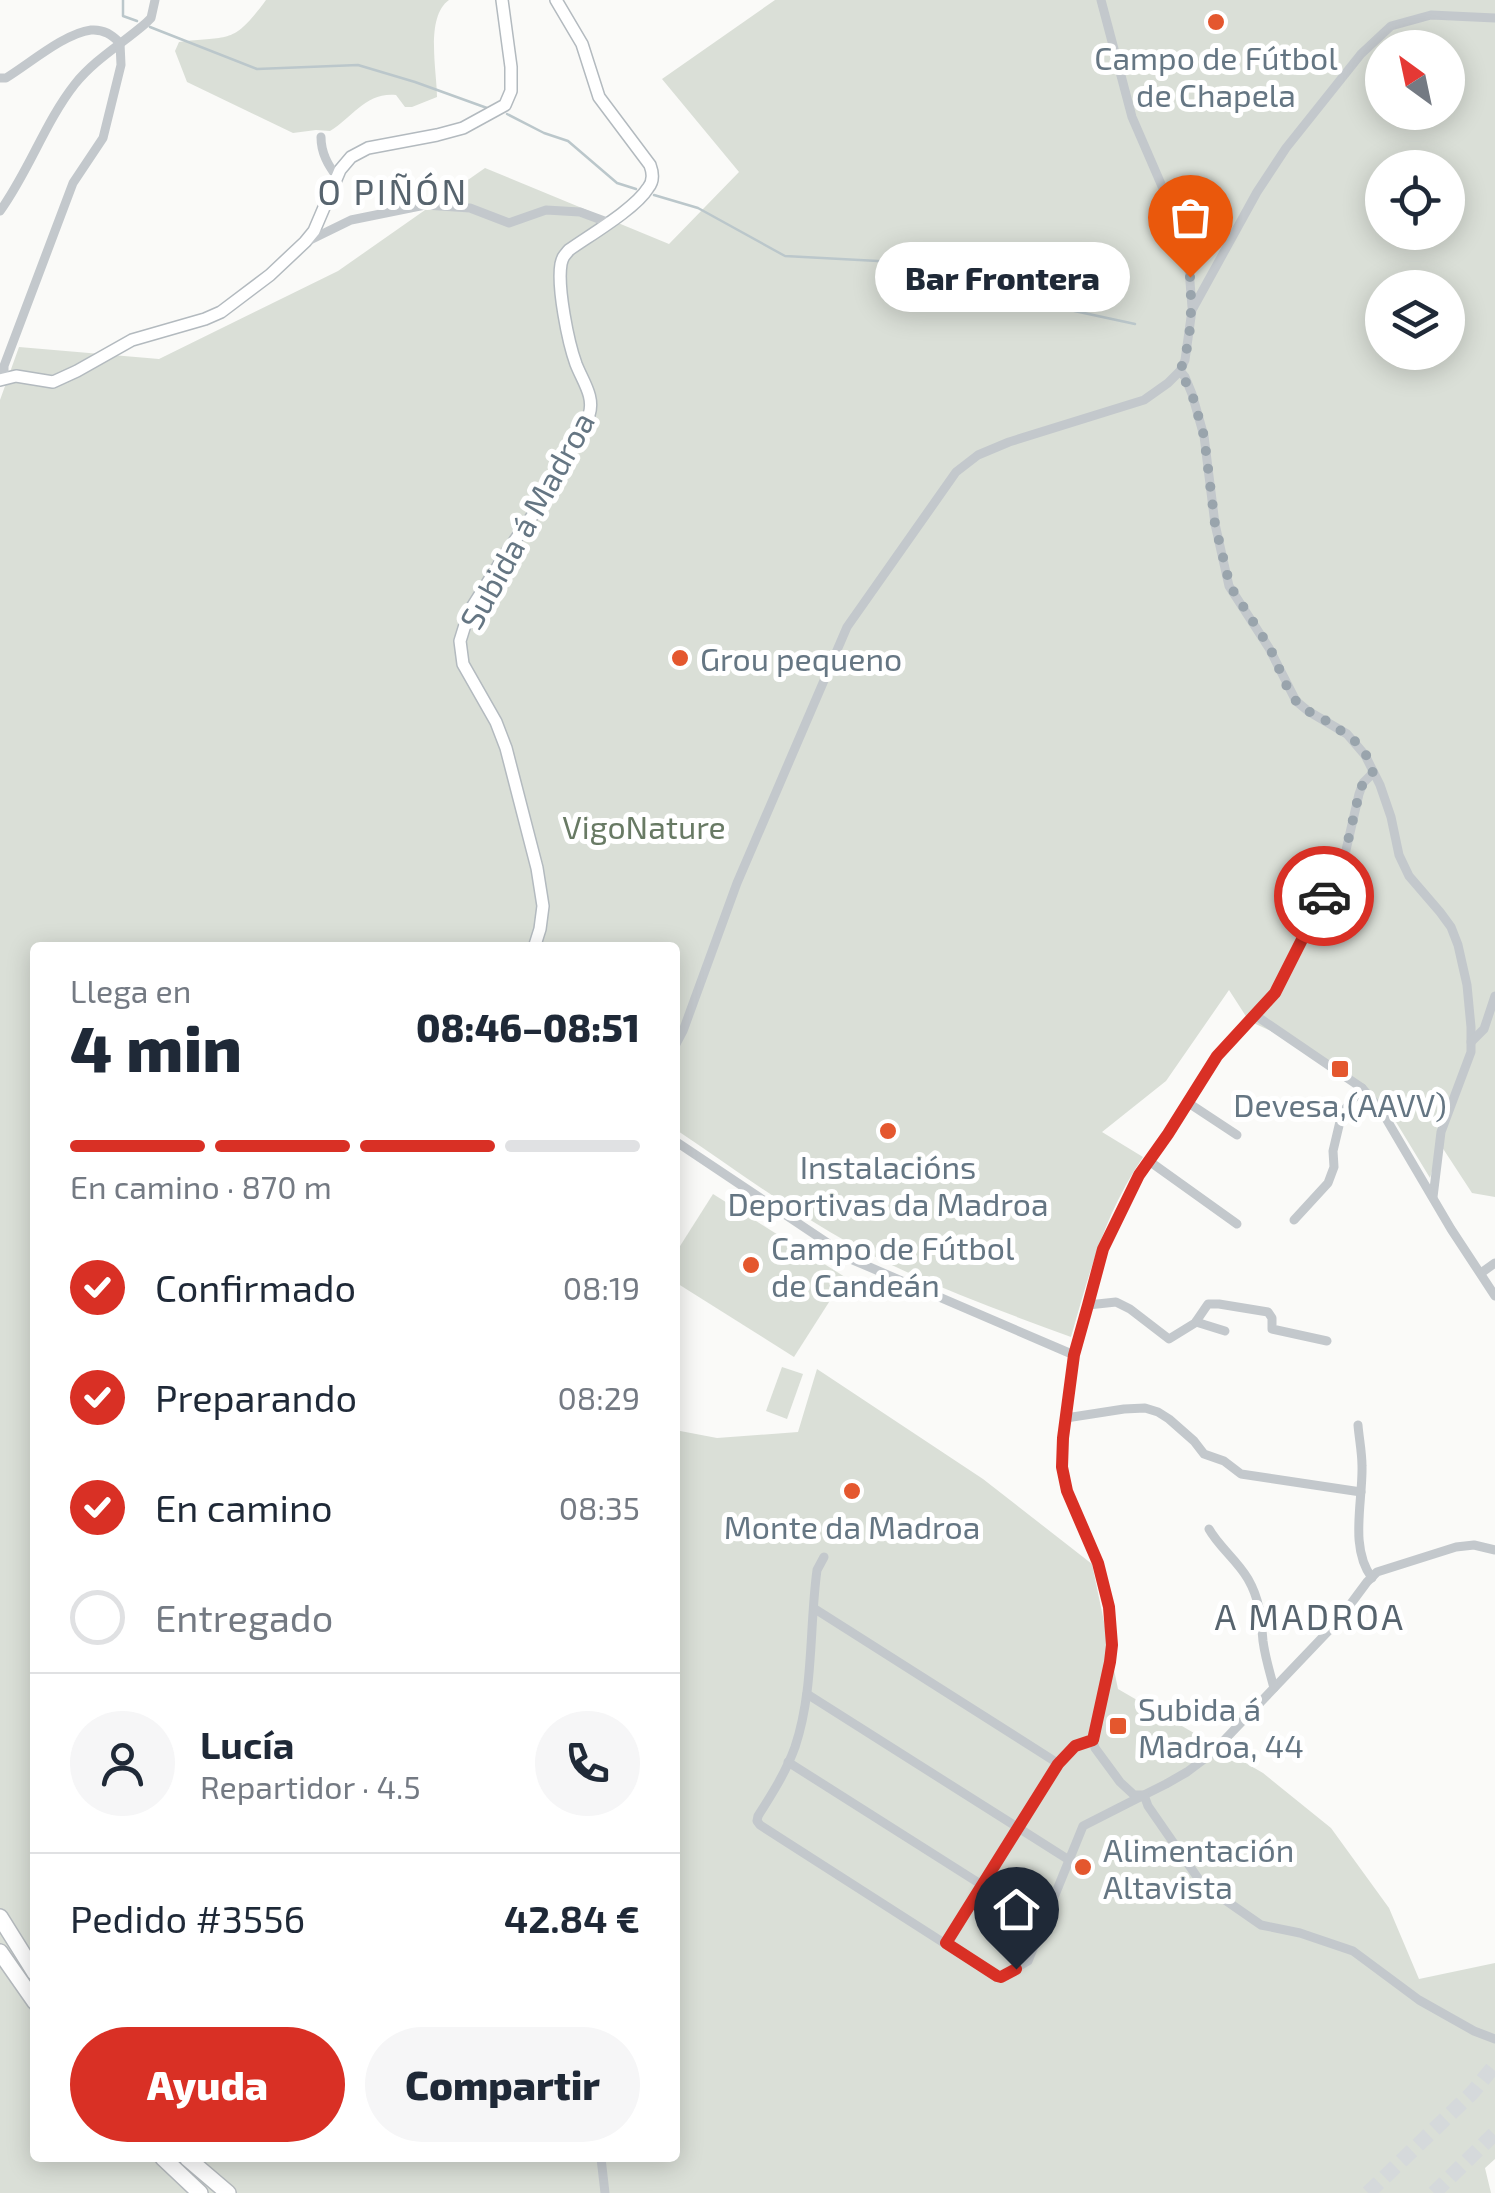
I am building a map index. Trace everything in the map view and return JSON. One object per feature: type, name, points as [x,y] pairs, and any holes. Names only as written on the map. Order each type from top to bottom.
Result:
[{"type":"highway","points":[[0,1917],[30,1965]]},
{"type":"highway","points":[[0,1952],[30,1995]]},
{"type":"highway","points":[[166,2162],[200,2193]]},
{"type":"highway","points":[[192,2162],[228,2193]]},
{"type":"street","points":[[0,211],[70,91],[94,63],[146,24],[155,0]]},
{"type":"street","points":[[0,78],[6,78],[69,38],[92,30],[109,33],[120,43],[121,65],[103,138],[73,184],[4,366],[2,378],[16,376],[53,382],[132,340],[205,319],[232,304],[314,231],[337,177],[351,157],[368,148],[463,128],[505,105],[512,90],[502,0]]},
{"type":"street","name":"Subida á Madroa","points":[[536,942],[543,906],[537,868],[506,748],[463,664],[460,641],[469,612],[547,495],[593,403],[574,360],[565,318],[563,258],[650,188],[653,174],[599,97],[582,44],[556,0]]},
{"type":"street","points":[[680,1037],[737,883],[847,626],[940,493],[956,472],[978,455],[1144,400],[1180,371],[1192,310],[1187,244],[1132,116],[1100,0]]},
{"type":"street","points":[[1192,310],[1257,192],[1286,148],[1361,54],[1391,26],[1430,15],[1495,18]]},
{"type":"street","points":[[321,137],[326,159],[337,177]]},
{"type":"street","points":[[305,242],[351,220],[425,205],[470,208],[509,223],[546,210],[580,212],[608,222]]},
{"type":"street","points":[[1180,371],[1192,394],[1204,436],[1215,524],[1230,586],[1270,648],[1296,701],[1356,742],[1366,755],[1386,801],[1399,855],[1409,876],[1451,927],[1458,944],[1467,985],[1471,1042],[1467,1064],[1441,1132],[1433,1196]]},
{"type":"street","points":[[1144,1795],[1134,1794],[1120,1782],[1093,1740],[1110,1662],[1111,1630],[1098,1563],[1067,1491],[1062,1467],[1074,1355],[1103,1249],[1139,1175],[1217,1056],[1275,993],[1310,918],[1343,862],[1359,794],[1373,773]]},
{"type":"street","points":[[1471,1042],[1484,1029],[1495,996]]},
{"type":"street","points":[[1256,1015],[1362,1088],[1381,1110],[1495,1296]]},
{"type":"street","points":[[1294,1220],[1328,1183],[1342,1112],[1362,1088]]},
{"type":"street","points":[[1187,1102],[1237,1136]]},
{"type":"street","points":[[680,1144],[853,1260],[1074,1355]]},
{"type":"street","points":[[1149,1161],[1237,1224]]},
{"type":"street","points":[[1481,1273],[1495,1263]]},
{"type":"street","points":[[1088,1305],[1116,1302],[1169,1338],[1196,1322],[1208,1304],[1219,1304],[1268,1312],[1272,1328],[1327,1340]]},
{"type":"street","points":[[1196,1322],[1225,1331]]},
{"type":"street","points":[[1066,1418],[1145,1408],[1158,1412],[1204,1454],[1224,1460],[1241,1474],[1361,1492]]},
{"type":"street","points":[[1358,1425],[1362,1464],[1360,1546],[1372,1578]]},
{"type":"street","points":[[1208,1529],[1237,1562],[1257,1598],[1274,1688]]},
{"type":"street","points":[[824,1557],[817,1570],[801,1726],[788,1762],[758,1821],[1001,1977],[1026,1964],[1083,1826],[1187,1772],[1211,1754],[1338,1621],[1378,1572],[1456,1547],[1474,1545],[1495,1550]]},
{"type":"street","points":[[814,1610],[1058,1764]]},
{"type":"street","points":[[807,1694],[1069,1860]]},
{"type":"street","points":[[946,1943],[1058,1764],[1075,1746],[1093,1740]]},
{"type":"street","points":[[788,1762],[982,1885]]},
{"type":"street","points":[[1144,1795],[1202,1884],[1261,1926],[1353,1951],[1418,2000],[1495,2039]]},
{"type":"street","points":[[600,2162],[604,2193]]},
{"type":"green space","points":[[266,0],[449,0],[437,19],[435,31],[437,97],[405,107],[396,95],[376,97],[330,131],[293,133],[187,82],[175,51],[179,42],[229,36],[245,25]]},
{"type":"green space","name":"VigoNature","points":[[775,0],[1495,0],[1495,1197],[1472,1193],[1440,1144],[1430,1178],[1396,1122],[1340,1069],[1249,1021],[1229,990],[1166,1081],[1102,1132],[1143,1157],[1108,1222],[1071,1337],[948,1290],[859,1248],[791,1208],[680,1132],[680,942],[30,942],[30,2162],[680,2162],[680,1431],[717,1438],[798,1432],[817,1369],[983,1479],[1092,1564],[1118,1689],[1263,1773],[1331,1828],[1389,1908],[1419,1979],[1495,1963],[1495,2159],[1485,2168],[1491,2193],[0,2193],[0,400],[19,347],[159,359],[338,271],[485,168],[669,244],[739,172],[662,79]]},
{"type":"green space","name":"Campo de Fútbol de Candeán","points":[[713,1194],[845,1277],[794,1357],[680,1285],[680,1246]]},
{"type":"green space","points":[[782,1367],[803,1374],[787,1419],[766,1411]]},
{"type":"waterway","points":[[123,0],[123,16],[137,21]]},
{"type":"waterway","points":[[150,27],[257,69],[358,65],[487,108]]},
{"type":"waterway","points":[[507,114],[568,141],[617,183],[636,189]]},
{"type":"waterway","points":[[654,195],[698,208],[785,256],[915,263],[968,288],[1135,324]]},
{"type":"tunnel","points":[[1368,2193],[1472,2093],[1495,2065]]},
{"type":"tunnel","points":[[1434,2193],[1495,2133]]},
{"type":"way so far","points":[[1190,277],[1192,310],[1180,371],[1192,394],[1204,436],[1215,524],[1230,586],[1270,648],[1296,701],[1348,734],[1366,755],[1373,773],[1363,783],[1343,862],[1324,896]]},
{"type":"place","name":"Campo de Fútbol de Chapela","points":[[1216,22]]},
{"type":"place","name":"Bar Frontera","points":[[1190,277]]},
{"type":"place","name":"Grou pequeno","points":[[680,658]]},
{"type":"place","name":"Devesa,(AAVV)","points":[[1340,1069]]},
{"type":"place","name":"Instalacións Deportivas da Madroa","points":[[888,1131]]},
{"type":"place","name":"Campo de Fútbol de Candeán","points":[[751,1265]]},
{"type":"place","name":"Monte da Madroa","points":[[852,1491]]},
{"type":"place","name":"Subida á Madroa, 44","points":[[1118,1726]]},
{"type":"place","name":"Alimentación Altavista","points":[[1083,1867]]},
{"type":"district","name":"O PIÑÓN","points":[[393,191]]},
{"type":"district","name":"A MADROA","points":[[1310,1616]]},
{"type":"route","points":[[1016,1969],[997,1976],[946,1943],[1058,1764],[1075,1746],[1093,1740],[1105,1688],[1112,1645],[1109,1607],[1098,1563],[1067,1491],[1062,1467],[1074,1355],[1103,1249],[1139,1175],[1196,1086],[1217,1056],[1275,993],[1324,896]]}]
